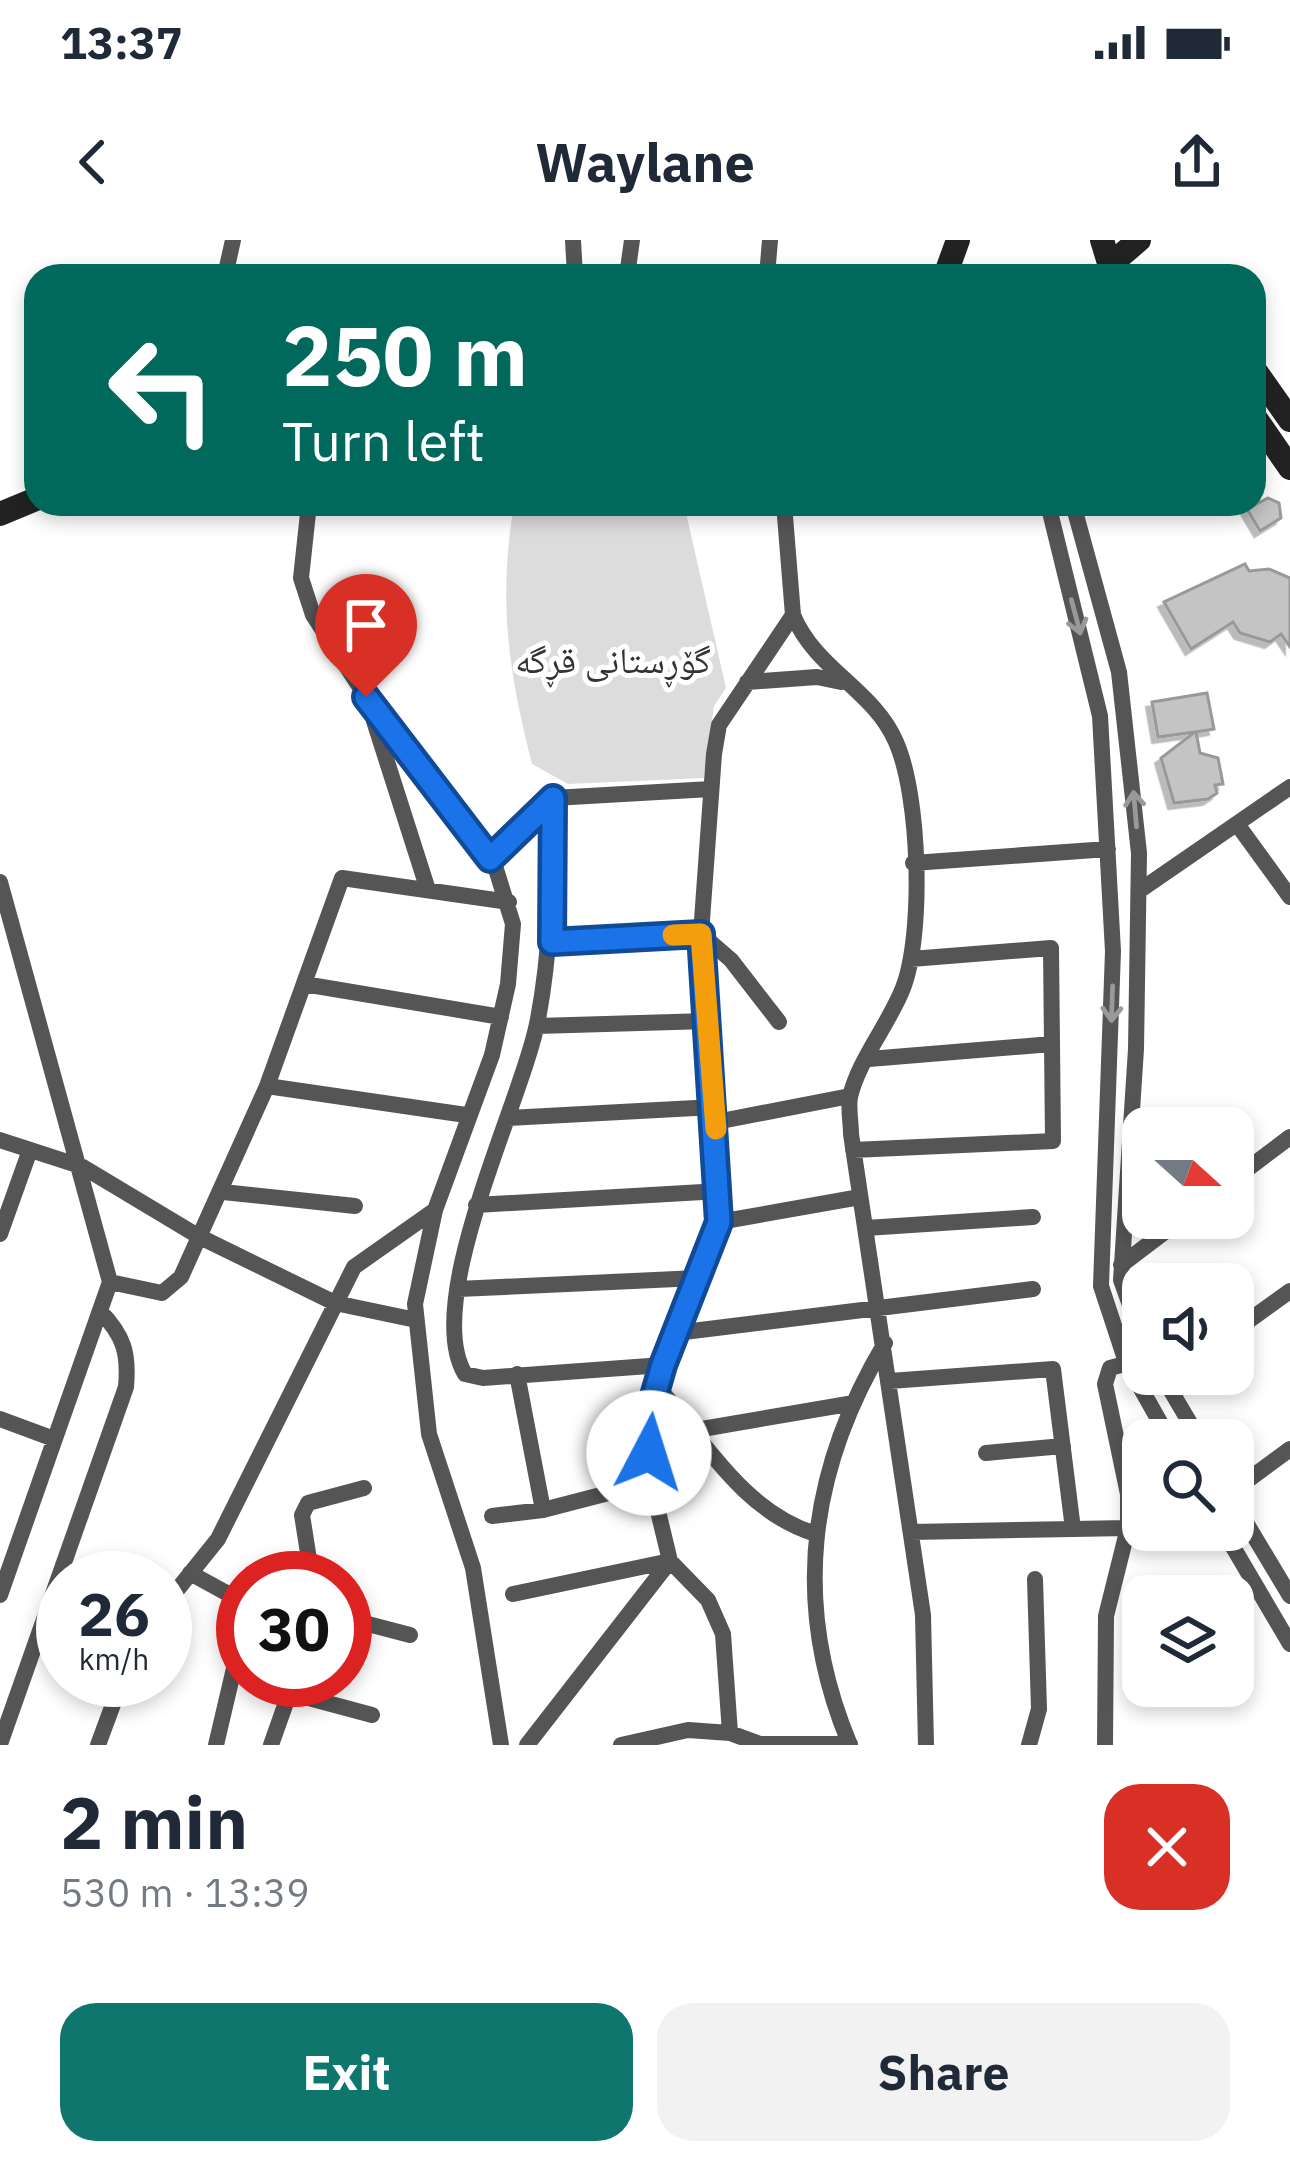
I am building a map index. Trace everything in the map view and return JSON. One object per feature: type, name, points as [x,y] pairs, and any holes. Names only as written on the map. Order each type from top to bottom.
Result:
[{"type":"street","points":[[1113,264],[1139,240]]},
{"type":"street","points":[[1266,386],[1290,420]]},
{"type":"street","points":[[1266,433],[1290,468]]},
{"type":"street","points":[[307,516],[301,556],[305,596],[366,697],[490,859],[508,902],[512,953],[501,1017],[435,1210],[417,1283],[416,1320],[429,1434],[473,1568],[501,1745]]},
{"type":"street","points":[[785,516],[793,615],[806,642],[841,682],[873,704],[895,739],[911,782],[911,959],[850,1096],[853,1150],[880,1307],[926,1645],[926,1745]]},
{"type":"street","points":[[1051,516],[1096,691],[1113,951],[1101,1286],[1122,1334]]},
{"type":"street","points":[[1076,516],[1119,672],[1139,891],[1136,1049],[1122,1279]]},
{"type":"street","points":[[730,1733],[726,1654],[717,1616],[670,1561],[651,1482],[646,1424],[663,1365],[719,1222],[701,934],[719,725],[793,615]]},
{"type":"street","points":[[747,682],[817,676],[841,682]]},
{"type":"street","points":[[366,697],[428,890]]},
{"type":"street","points":[[1139,891],[1290,787]]},
{"type":"street","points":[[490,859],[553,798],[711,789]]},
{"type":"street","points":[[553,798],[552,942],[537,1026],[476,1204],[458,1288],[457,1361],[465,1374],[663,1365]]},
{"type":"street","points":[[1238,824],[1290,897]]},
{"type":"street","points":[[913,863],[1108,849]]},
{"type":"street","points":[[110,1282],[162,1293],[181,1277],[267,1086],[342,878],[508,902]]},
{"type":"street","points":[[0,882],[110,1282],[4,1569],[0,1595]]},
{"type":"street","points":[[552,942],[701,934],[730,960],[779,1022]]},
{"type":"street","points":[[853,1150],[1053,1141],[1051,948],[911,959]]},
{"type":"street","points":[[304,984],[501,1017]]},
{"type":"street","points":[[537,1026],[708,1021]]},
{"type":"street","points":[[869,1059],[1052,1044]]},
{"type":"street","points":[[267,1086],[466,1115]]},
{"type":"street","points":[[508,1118],[715,1114],[850,1096]]},
{"type":"street","points":[[1254,1164],[1290,1137]]},
{"type":"street","points":[[0,1140],[82,1167],[198,1236],[335,1303],[416,1320]]},
{"type":"street","points":[[0,1234],[30,1150]]},
{"type":"street","points":[[476,1204],[720,1191]]},
{"type":"street","points":[[223,1192],[355,1206]]},
{"type":"street","points":[[719,1222],[860,1196]]},
{"type":"street","points":[[192,1571],[218,1539],[354,1267],[435,1210]]},
{"type":"street","points":[[866,1228],[1034,1217]]},
{"type":"street","points":[[1121,1265],[1155,1239]]},
{"type":"street","points":[[458,1288],[698,1278]]},
{"type":"street","points":[[676,1333],[1033,1288]]},
{"type":"street","points":[[1254,1317],[1290,1291]]},
{"type":"street","points":[[0,1744],[126,1388],[127,1348],[120,1331],[100,1311]]},
{"type":"street","points":[[621,1745],[730,1733],[760,1744],[850,1745],[819,1656],[811,1570],[815,1534],[848,1404],[885,1343]]},
{"type":"street","points":[[1122,1364],[1110,1368],[1105,1384],[1122,1466]]},
{"type":"street","points":[[890,1381],[1053,1369],[1072,1529]]},
{"type":"street","points":[[517,1374],[543,1510]]},
{"type":"street","points":[[657,1386],[750,1498],[788,1526],[815,1534]]},
{"type":"street","points":[[696,1430],[848,1404]]},
{"type":"street","points":[[0,1419],[54,1438]]},
{"type":"street","points":[[986,1453],[1063,1446]]},
{"type":"street","points":[[1254,1476],[1290,1449]]},
{"type":"street","points":[[492,1516],[543,1510],[651,1482]]},
{"type":"street","points":[[308,1551],[302,1515],[308,1504],[364,1488]]},
{"type":"street","points":[[911,1532],[1122,1528]]},
{"type":"street","points":[[1254,1536],[1290,1596]]},
{"type":"street","points":[[1105,1745],[1106,1616],[1122,1551]]},
{"type":"street","points":[[1235,1551],[1290,1644]]},
{"type":"street","points":[[513,1594],[670,1561]]},
{"type":"street","points":[[527,1745],[670,1561]]},
{"type":"street","points":[[1029,1745],[1039,1709],[1035,1579]]},
{"type":"street","points":[[372,1625],[410,1635]]},
{"type":"street","points":[[98,1745],[112,1707]]},
{"type":"street","points":[[216,1745],[225,1707]]},
{"type":"street","points":[[271,1745],[285,1707]]},
{"type":"street","points":[[350,1707],[372,1715]]},
{"type":"green space","name":"گۆڕستانی قڕگە","points":[[512,516],[687,516],[726,688],[714,706],[704,778],[568,784],[532,764],[508,635]]},
{"type":"building","points":[[1266,499],[1279,503],[1281,518],[1260,531],[1251,516],[1266,516]]},
{"type":"building","points":[[1245,564],[1249,571],[1269,569],[1290,578],[1290,647],[1281,634],[1270,642],[1240,633],[1233,622],[1191,649],[1164,602]]},
{"type":"building","points":[[1207,693],[1214,729],[1196,732],[1200,753],[1218,758],[1223,784],[1215,785],[1217,793],[1208,799],[1174,803],[1161,758],[1195,732],[1158,737],[1152,702]]},
{"type":"slow traffic","points":[[673,935],[701,934],[716,1129]]},
{"type":"route","points":[[366,697],[388,732],[490,859],[553,798],[552,942],[701,934],[719,1222],[663,1365],[646,1424],[649,1453]]}]
